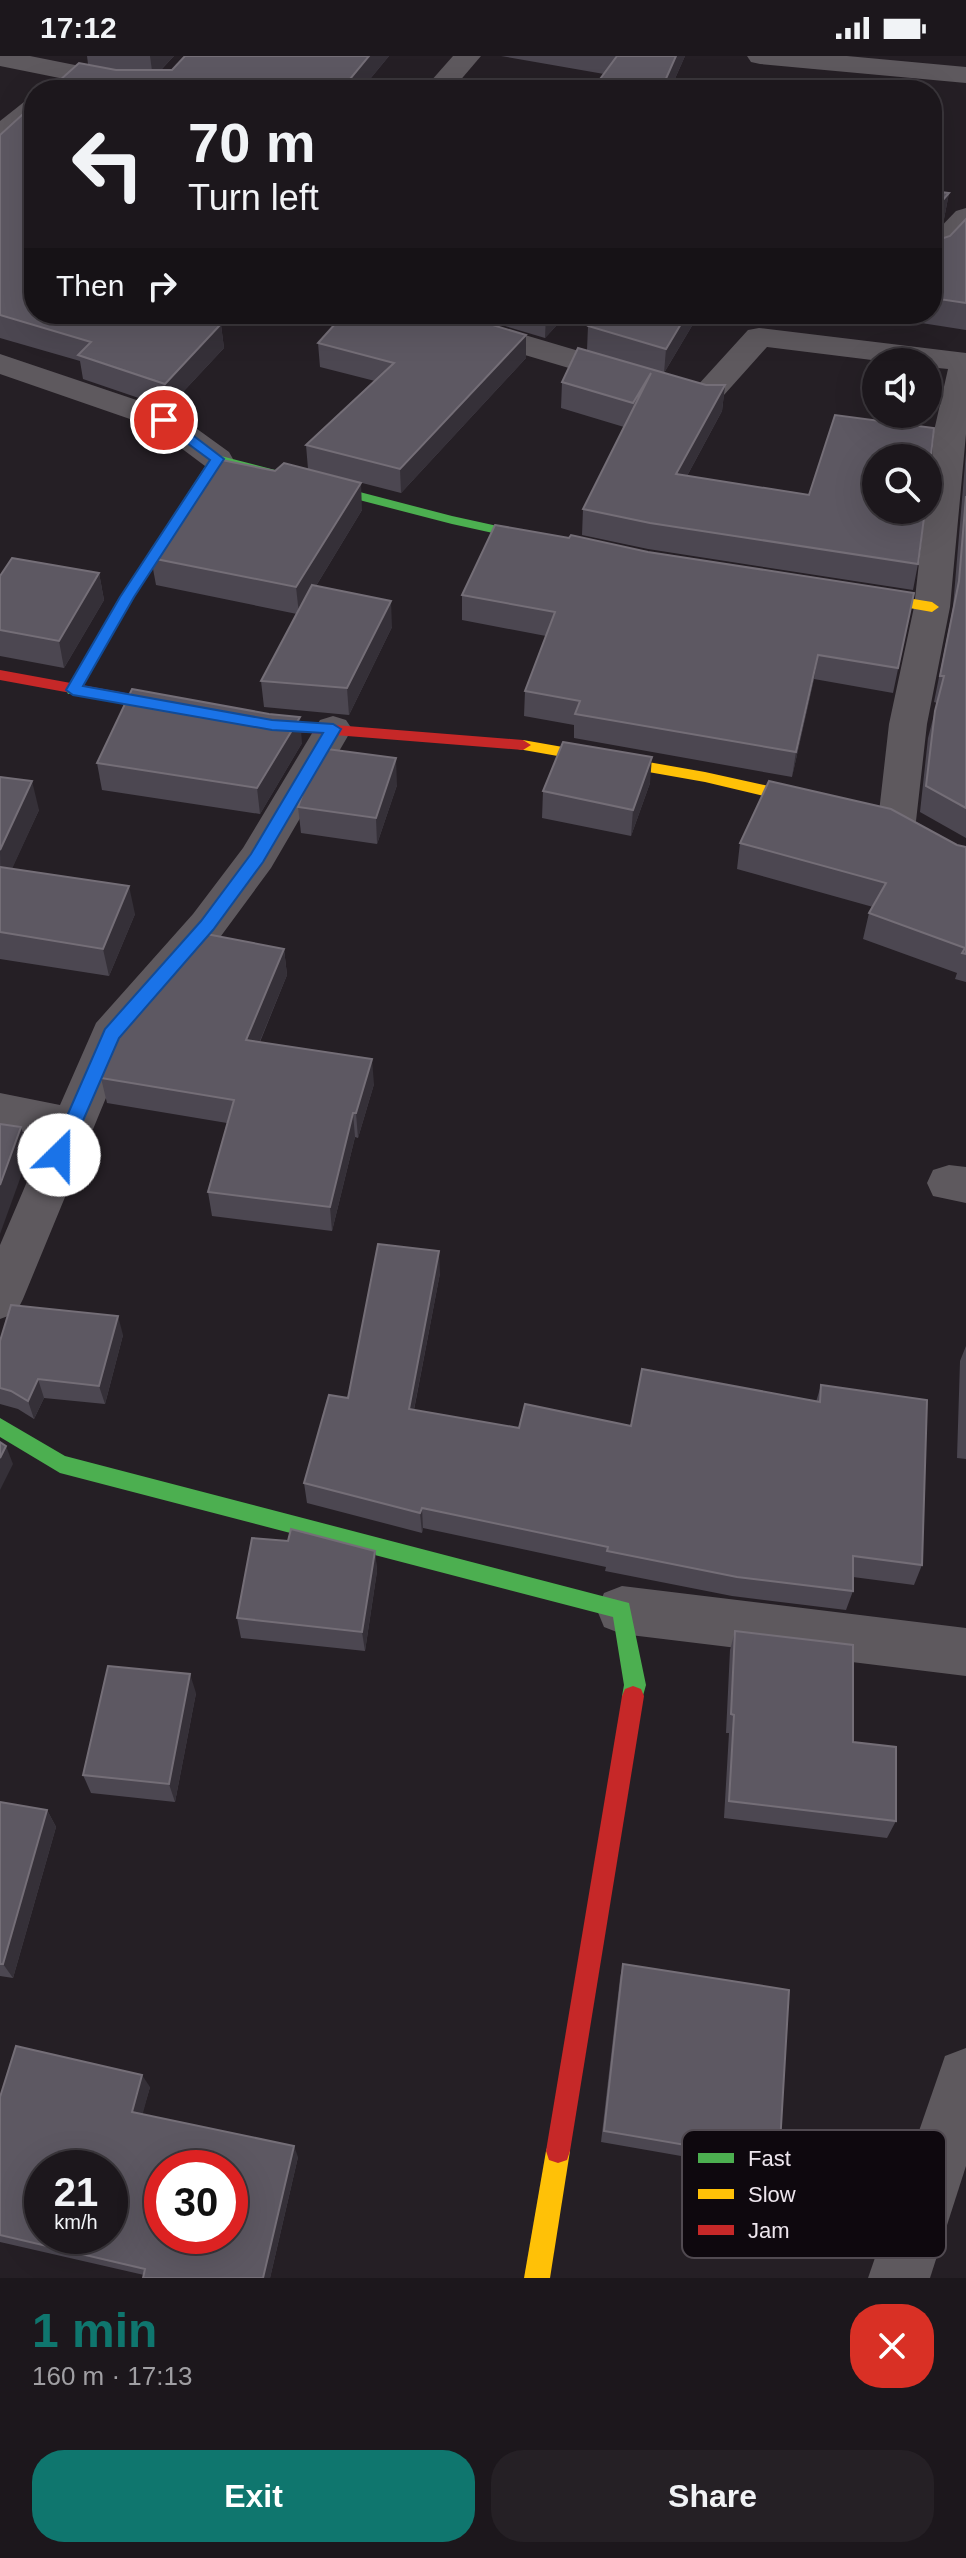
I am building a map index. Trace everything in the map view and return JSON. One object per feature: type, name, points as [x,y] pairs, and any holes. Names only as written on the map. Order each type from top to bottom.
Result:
[{"type":"street","points":[[446,80],[468,56]]},
{"type":"street","points":[[760,56],[966,75]]},
{"type":"street","points":[[0,58],[61,80]]},
{"type":"street","points":[[169,80],[181,67]]},
{"type":"street","points":[[0,134],[24,116]]},
{"type":"street","points":[[942,243],[966,217]]},
{"type":"street","points":[[455,324],[704,398],[759,337],[966,362],[950,431],[932,607],[908,724],[897,822]]},
{"type":"street","points":[[0,363],[164,420],[217,459],[452,520],[572,546]]},
{"type":"street","points":[[73,690],[127,597],[217,459]]},
{"type":"street","points":[[827,591],[932,607]]},
{"type":"street","points":[[0,675],[272,725],[515,744],[705,777],[838,807]]},
{"type":"street","points":[[0,1299],[111,1034],[207,925],[257,858],[333,729]]},
{"type":"street","points":[[0,1110],[71,1125]]},
{"type":"street","points":[[0,1427],[60,1464],[622,1610],[966,1652]]},
{"type":"street","points":[[537,2278],[635,1685],[622,1610]]},
{"type":"street","points":[[946,2137],[966,2077]]},
{"type":"street","points":[[899,2278],[906,2258]]},
{"type":"building","points":[[185,56],[369,56],[349,80],[60,80],[79,63],[116,70],[172,70]]},
{"type":"building","points":[[617,56],[676,56],[665,80],[599,80]]},
{"type":"building","points":[[24,113],[24,322],[0,315],[0,135]]},
{"type":"building","points":[[966,219],[966,303],[942,299],[942,239],[950,236]]},
{"type":"building","points":[[30,324],[221,324],[165,384],[78,355],[91,342]]},
{"type":"building","points":[[335,324],[489,324],[526,335],[400,469],[306,445],[394,363],[318,343]]},
{"type":"building","points":[[589,324],[681,324],[666,349]]},
{"type":"building","points":[[578,348],[706,385],[725,385],[676,474],[809,495],[835,415],[862,419],[862,428],[934,428],[932,444],[862,444],[862,524],[923,524],[918,564],[650,523],[583,509],[651,373],[633,403],[562,382]]},
{"type":"building","points":[[217,459],[275,471],[284,463],[361,483],[296,587],[151,558]]},
{"type":"building","points":[[966,496],[966,808],[926,786],[935,711],[944,676],[940,676],[959,581]]},
{"type":"building","points":[[495,525],[914,593],[898,668],[818,655],[796,752],[575,714],[580,701],[525,691],[555,612],[462,595]]},
{"type":"building","points":[[12,558],[99,573],[59,641],[0,630],[0,576]]},
{"type":"building","points":[[312,585],[391,601],[347,688],[261,681]]},
{"type":"building","points":[[132,689],[300,717],[257,788],[97,763]]},
{"type":"building","points":[[563,742],[652,757],[633,810],[543,791]]},
{"type":"building","points":[[327,749],[396,758],[376,818],[298,807],[308,779]]},
{"type":"building","points":[[0,777],[32,781],[0,850]]},
{"type":"building","points":[[769,781],[891,809],[966,847],[966,954],[962,953],[965,948],[869,913],[886,883],[740,843]]},
{"type":"building","points":[[0,867],[129,886],[103,949],[0,932]]},
{"type":"building","points":[[201,933],[284,949],[246,1040],[372,1059],[356,1113],[353,1113],[330,1207],[208,1192],[234,1100],[101,1078],[126,1018]]},
{"type":"building","points":[[0,1124],[21,1127],[0,1185]]},
{"type":"building","points":[[378,1244],[439,1251],[409,1409],[519,1428],[525,1404],[631,1426],[642,1369],[820,1402],[821,1385],[927,1400],[922,1565],[853,1556],[853,1591],[737,1577],[607,1551],[608,1547],[422,1508],[420,1513],[304,1483],[329,1395],[348,1398]]},
{"type":"building","points":[[11,1305],[118,1316],[99,1386],[38,1379],[28,1401],[0,1388],[0,1341]]},
{"type":"building","points":[[0,1442],[6,1446],[0,1458]]},
{"type":"building","points":[[291,1529],[375,1551],[362,1632],[237,1618],[252,1538],[288,1541]]},
{"type":"building","points":[[735,1631],[853,1645],[853,1742],[896,1747],[896,1821],[729,1801]]},
{"type":"building","points":[[108,1666],[190,1674],[169,1784],[83,1775]]},
{"type":"building","points":[[0,1802],[47,1810],[3,1964],[0,1964]]},
{"type":"building","points":[[623,1964],[789,1990],[781,2130],[682,2130],[682,2144],[604,2131]]},
{"type":"building","points":[[16,2046],[142,2075],[132,2112],[294,2146],[263,2278],[143,2278],[145,2269],[81,2254],[128,2254],[128,2150],[24,2150],[24,2241],[0,2235],[0,2097]]},
{"type":"traffic: fast","points":[[73,690],[127,597],[217,459],[452,520],[552,542]]},
{"type":"traffic: fast","points":[[0,1427],[60,1464],[622,1610],[635,1685],[633,1696]]},
{"type":"traffic: slow","points":[[852,594],[932,607]]},
{"type":"traffic: slow","points":[[523,745],[705,777],[823,804]]},
{"type":"traffic: slow","points":[[537,2278],[558,2151]]},
{"type":"traffic: jam","points":[[0,675],[272,725],[523,745]]},
{"type":"traffic: jam","points":[[558,2151],[633,1696]]},
{"type":"route","points":[[59,1155],[111,1034],[207,925],[257,858],[333,729],[272,725],[73,690],[127,597],[217,459],[164,420]]}]
